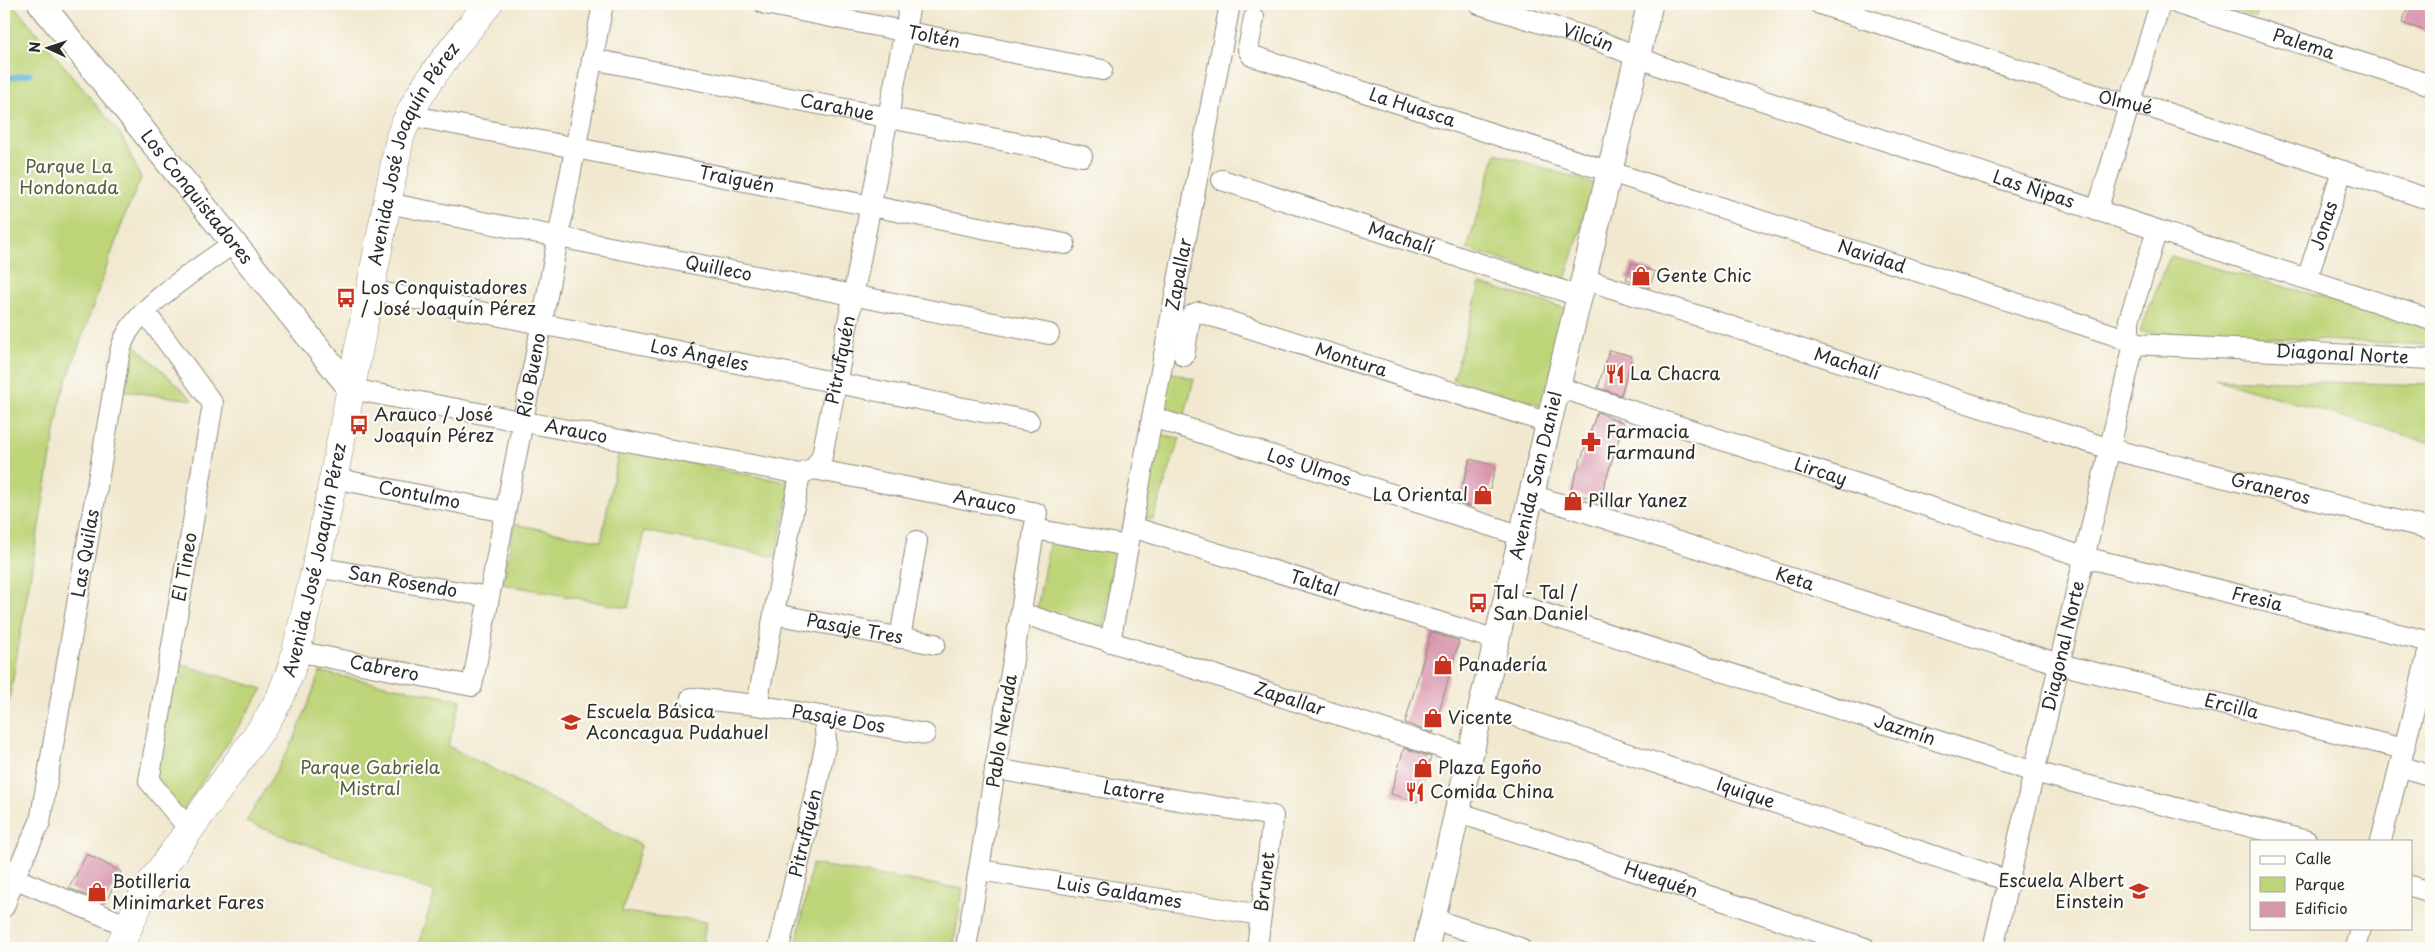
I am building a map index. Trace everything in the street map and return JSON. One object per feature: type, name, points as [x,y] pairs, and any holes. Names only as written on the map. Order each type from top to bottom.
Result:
[{"type":"main road","name":"Avenida José Joaquín Pérez","points":[[123,937],[149,886],[262,728],[280,698],[296,651],[316,567],[397,150],[408,115],[423,89],[488,4]]},
{"type":"street","name":"Los Conquistadores","points":[[41,4],[235,242],[351,389]]},
{"type":"street","name":"Río Bueno","points":[[472,686],[602,4]]},
{"type":"street","name":"Toltén","points":[[766,4],[1102,70]]},
{"type":"street","name":"Pitrufquén","points":[[757,705],[774,614],[807,471],[822,456],[910,4]]},
{"type":"street","name":"Zapallar","points":[[1110,642],[1230,4]]},
{"type":"street","name":"Vilcún","points":[[1479,4],[1637,56]]},
{"type":"street","name":"Avenida San Daniel","points":[[1426,948],[1506,601],[1650,4]]},
{"type":"street","name":"Olmué","points":[[1820,4],[2108,99],[2155,110],[2431,200]]},
{"type":"street","points":[[2097,210],[2160,4]]},
{"type":"street","name":"Palema","points":[[2178,4],[2431,85]]},
{"type":"street","name":"La Huasca","points":[[1254,18],[1248,49],[1252,56],[1609,173]]},
{"type":"street","name":"Las Ñipas","points":[[1637,56],[1670,70],[2431,320]]},
{"type":"street","name":"Carahue","points":[[592,59],[1082,156]]},
{"type":"street","name":"Traiguén","points":[[408,115],[1065,244]]},
{"type":"street","name":"Jonas","points":[[2307,279],[2342,171]]},
{"type":"street","name":"Navidad","points":[[1609,173],[2114,335],[2134,344]]},
{"type":"street","name":"Machalí","points":[[1222,180],[1582,287],[2110,449]]},
{"type":"street","name":"Quilleco","points":[[387,203],[1049,334]]},
{"type":"street","name":"Diagonal Norte","points":[[1993,948],[2134,344],[2129,333],[2129,320],[2157,230]]},
{"type":"street","name":"Las Quilas","points":[[4,907],[14,878],[40,822],[120,353],[128,330],[155,302],[235,242]]},
{"type":"street","name":"Los Ángeles","points":[[370,290],[1029,421]]},
{"type":"street","name":"El Tineo","points":[[145,312],[213,404],[149,781],[189,829]]},
{"type":"street","name":"Montura","points":[[1184,356],[1190,319],[1192,315],[1199,312],[1549,422]]},
{"type":"street","name":"Diagonal Norte","points":[[2134,344],[2431,359]]},
{"type":"street","name":"Lircay","points":[[1558,387],[2084,557]]},
{"type":"street","name":"Arauco","points":[[351,389],[522,422],[807,471],[1036,521]]},
{"type":"street","name":"Los Ulmos","points":[[1152,417],[1522,536]]},
{"type":"street","name":"Graneros","points":[[2110,449],[2431,529]]},
{"type":"street","name":"Contulmo","points":[[333,478],[505,512]]},
{"type":"street","name":"Keta","points":[[1532,495],[2059,664]]},
{"type":"street","points":[[1036,521],[1130,537]]},
{"type":"street","name":"Pablo Neruda","points":[[966,948],[1036,521]]},
{"type":"street","name":"Taltal","points":[[1130,537],[1497,640]]},
{"type":"street","points":[[900,638],[917,541]]},
{"type":"street","name":"Fresia","points":[[2084,557],[2430,651]]},
{"type":"street","name":"San Rosendo","points":[[316,567],[489,597]]},
{"type":"street","name":"Jazmín","points":[[1506,601],[2034,772],[2303,840]]},
{"type":"street","name":"Zapallar","points":[[1021,613],[1470,757]]},
{"type":"street","name":"Pasaje Tres","points":[[774,614],[935,644]]},
{"type":"street","name":"Cabrero","points":[[296,651],[472,686]]},
{"type":"street","points":[[2381,840],[2430,651]]},
{"type":"street","name":"Ercilla","points":[[2059,664],[2402,758],[2431,776]]},
{"type":"street","name":"Pasaje Dos","points":[[691,698],[757,705],[925,734]]},
{"type":"street","name":"Iquique","points":[[1482,705],[2009,881]]},
{"type":"street","name":"Pitrufquén","points":[[779,948],[826,742],[824,717]]},
{"type":"street","name":"Latorre","points":[[995,769],[1273,816]]},
{"type":"street","name":"Huequén","points":[[1457,812],[1865,948]]},
{"type":"street","name":"Brunet","points":[[1257,948],[1273,816]]},
{"type":"street","name":"Luis Galdames","points":[[979,870],[1261,915]]},
{"type":"street","points":[[14,878],[123,937]]},
{"type":"street","points":[[2412,886],[2431,892]]},
{"type":"street","points":[[1433,919],[1520,948]]},
{"type":"street","points":[[2355,948],[2360,930]]},
{"type":"green space","name":"Parque La Hondonada","points":[[4,4],[13,4],[121,135],[141,178],[125,215],[61,397],[4,731]]},
{"type":"green space","points":[[2211,4],[2260,4],[2256,18]]},
{"type":"green space","points":[[1496,153],[1595,184],[1565,280],[1467,249]]},
{"type":"green space","points":[[2170,256],[2431,326],[2431,345],[2140,332]]},
{"type":"green space","points":[[1480,284],[1569,309],[1542,405],[1453,380]]},
{"type":"green space","points":[[132,342],[193,400],[123,391]]},
{"type":"green space","points":[[1170,372],[1194,379],[1184,418],[1160,412]]},
{"type":"green space","points":[[2215,379],[2431,385],[2431,443]]},
{"type":"green space","points":[[1158,434],[1180,438],[1153,519],[1141,517]]},
{"type":"green space","points":[[619,449],[791,483],[776,557],[644,531],[628,608],[503,584],[514,524],[601,541]]},
{"type":"green space","points":[[1050,539],[1113,551],[1104,627],[1036,614]]},
{"type":"green space","points":[[173,662],[263,689],[181,814],[151,777]]},
{"type":"green space","name":"Parque Gabriela Mistral","points":[[320,672],[461,700],[448,746],[641,845],[622,912],[706,922],[702,948],[417,948],[435,892],[246,822],[295,738]]},
{"type":"green space","points":[[812,864],[963,889],[953,948],[794,948]]},
{"type":"building","points":[[2409,4],[2431,4],[2431,33],[2402,23]]},
{"type":"building","name":"Gente Chic","points":[[1632,263],[1655,272],[1649,288],[1626,279]]},
{"type":"building","name":"La Chacra","points":[[1609,350],[1632,356],[1621,395],[1598,388]]},
{"type":"building","points":[[1597,412],[1624,423],[1599,501],[1570,492]]},
{"type":"building","points":[[1470,459],[1496,466],[1487,500],[1474,507],[1458,503]]},
{"type":"building","points":[[1431,632],[1459,641],[1433,733],[1405,723]]},
{"type":"building","points":[[1404,748],[1431,757],[1418,802],[1391,794]]},
{"type":"building","points":[[87,854],[121,872],[105,903],[69,888]]},
{"type":"waterway","points":[[4,79],[30,74]]},
{"type":"place","name":"Gente Chic","points":[[1641,276]]},
{"type":"place","name":"Los Conquistadores / José Joaquín Pérez","points":[[346,298]]},
{"type":"place","name":"La Chacra","points":[[1615,374]]},
{"type":"place","name":"Arauco / José Joaquín Pérez","points":[[359,425]]},
{"type":"place","name":"Farmacia Farmaund","points":[[1591,442]]},
{"type":"place","name":"La Oriental","points":[[1483,495]]},
{"type":"place","name":"Pillar Yanez","points":[[1573,501]]},
{"type":"place","name":"Tal - Tal / San Daniel","points":[[1478,603]]},
{"type":"place","name":"Panadería","points":[[1443,665]]},
{"type":"place","name":"Vicente","points":[[1433,718]]},
{"type":"place","name":"Escuela Básica Aconcagua Pudahuel","points":[[571,722]]},
{"type":"place","name":"Plaza Egoño","points":[[1423,768]]},
{"type":"place","name":"Comida China","points":[[1415,792]]},
{"type":"place","name":"Escuela Albert Einstein","points":[[2139,891]]},
{"type":"place","name":"Botilleria Minimarket Fares","points":[[97,892]]}]
